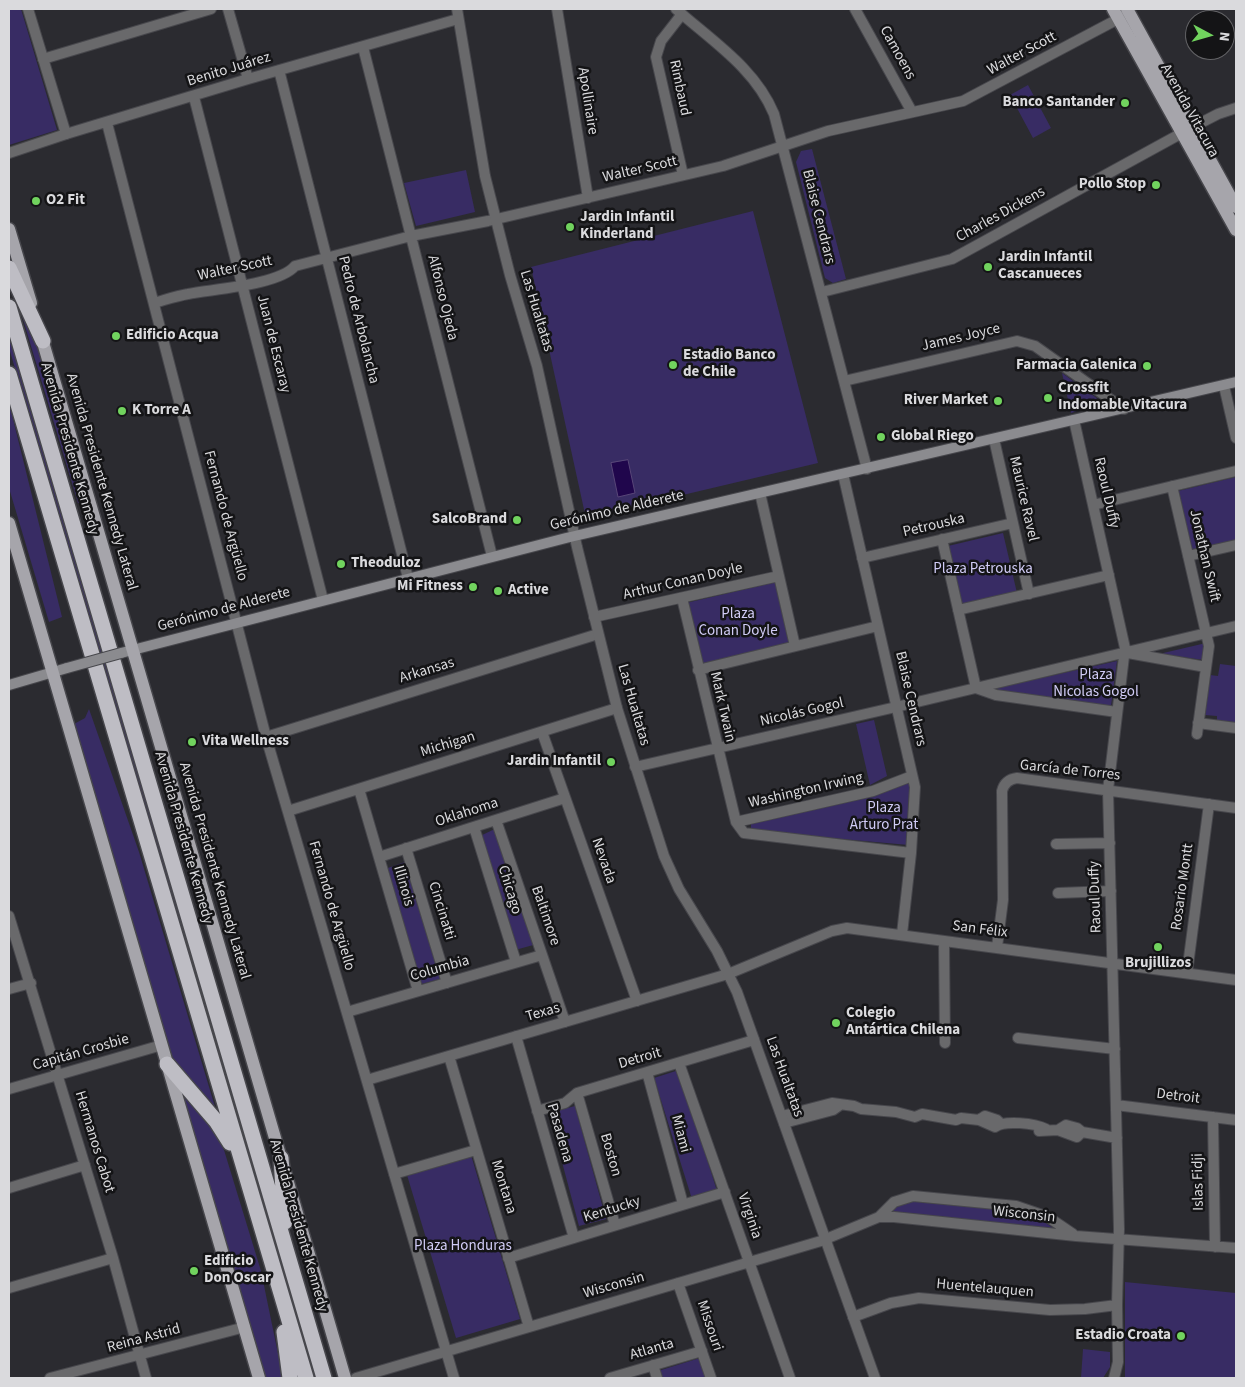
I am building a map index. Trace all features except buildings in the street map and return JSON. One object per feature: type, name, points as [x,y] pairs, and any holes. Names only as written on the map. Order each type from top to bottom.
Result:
[{"type":"highway","points":[[9,268],[43,341]]},
{"type":"highway","name":"Avenida Presidente Kennedy","points":[[9,307],[324,1378]]},
{"type":"highway","points":[[9,374],[306,1378]]},
{"type":"highway","points":[[168,1064],[216,1121],[231,1144],[245,1173]]},
{"type":"highway","points":[[280,1158],[290,1263]]},
{"type":"highway","points":[[278,1286],[290,1378]]},
{"type":"main road","name":"Avenida Vitacura","points":[[1127,9],[1236,230]]},
{"type":"main road","name":"Avenida Vitacura","points":[[1115,14],[1236,207]]},
{"type":"main road","name":"Avenida Presidente Kennedy Lateral","points":[[9,229],[43,341],[127,652],[345,1378]]},
{"type":"main road","name":"Gerónimo de Alderete","points":[[9,685],[237,622],[492,556],[1236,382]]},
{"type":"main road","points":[[9,523],[259,1378]]},
{"type":"street","points":[[28,9],[66,134]]},
{"type":"street","points":[[43,59],[211,9]]},
{"type":"street","points":[[228,9],[248,79]]},
{"type":"street","name":"Apollinaire","points":[[557,9],[588,198]]},
{"type":"street","name":"Camoens","points":[[856,9],[912,112]]},
{"type":"street","name":"Blaise Cendrars","points":[[679,11],[756,80],[772,108],[784,146],[867,468]]},
{"type":"street","name":"Rimbaud","points":[[679,11],[660,41],[656,57],[683,175]]},
{"type":"street","name":"Benito Juárez","points":[[9,153],[248,79],[363,47],[457,14]]},
{"type":"street","name":"Las Hualtatas","points":[[457,14],[480,153],[495,219],[537,366],[574,536],[617,708],[635,767],[671,873],[710,938],[728,974],[754,1040],[875,1378]]},
{"type":"street","name":"Walter Scott","points":[[154,302],[189,294],[243,286],[290,273],[295,266],[411,236],[588,198],[738,162],[828,131],[956,103],[979,94],[1115,14]]},
{"type":"street","name":"Alfonso Ojeda","points":[[363,47],[492,556]]},
{"type":"street","name":"Pedro de Arbolancha","points":[[279,70],[408,578]]},
{"type":"street","name":"Juan de Escaray","points":[[194,97],[323,600]]},
{"type":"street","name":"Charles Dickens","points":[[822,292],[952,259],[1187,130],[1236,108]]},
{"type":"street","name":"Fernando de Argüello","points":[[107,123],[266,738],[454,1378]]},
{"type":"street","name":"James Joyce","points":[[844,380],[1017,341],[1035,346],[1100,394],[1124,409]]},
{"type":"street","points":[[1224,386],[1236,438]]},
{"type":"street","points":[[1100,394],[1107,413]]},
{"type":"street","name":"Raoul Duffy","points":[[1074,420],[1124,638],[1124,653],[1108,790],[1117,1138],[1118,1238],[1116,1305],[1118,1362],[1114,1378]]},
{"type":"street","name":"Maurice Ravel","points":[[994,439],[1029,594]]},
{"type":"street","points":[[1093,504],[1236,471]]},
{"type":"street","name":"Blaise Cendrars","points":[[843,474],[915,787],[911,853],[902,934]]},
{"type":"street","name":"Jonathan Swift","points":[[1172,486],[1206,633]]},
{"type":"street","points":[[760,493],[795,646]]},
{"type":"street","name":"Petrouska","points":[[862,558],[1013,523]]},
{"type":"street","points":[[942,539],[976,688],[996,695],[1117,712]]},
{"type":"street","points":[[1188,556],[1236,545]]},
{"type":"street","points":[[958,610],[1109,575]]},
{"type":"street","name":"Arthur Conan Doyle","points":[[594,617],[779,576]]},
{"type":"street","name":"Mark Twain","points":[[682,598],[716,748],[736,822]]},
{"type":"street","points":[[698,670],[878,626]]},
{"type":"street","name":"Nicolás Gogol","points":[[635,767],[896,708],[1236,626]]},
{"type":"street","points":[[1197,734],[1209,646],[1206,633]]},
{"type":"street","name":"Arkansas","points":[[266,738],[598,634]]},
{"type":"street","name":"Nicolás Gogol","points":[[1124,653],[1156,660],[1206,667]]},
{"type":"street","name":"Michigan","points":[[288,811],[617,708]]},
{"type":"street","points":[[1198,723],[1236,728]]},
{"type":"street","name":"Nevada","points":[[542,732],[637,1001]]},
{"type":"street","name":"Washington Irwing","points":[[911,853],[744,833],[736,822],[873,791],[912,776]]},
{"type":"street","name":"García de Torres","points":[[996,947],[1003,900],[1002,791],[1005,784],[1018,778],[1236,808]]},
{"type":"street","name":"Illinois","points":[[358,789],[418,991]]},
{"type":"street","name":"Oklahoma","points":[[379,857],[565,798]]},
{"type":"street","name":"Rosario Montt","points":[[1187,973],[1209,804]]},
{"type":"street","name":"Baltimore","points":[[496,820],[565,1022]]},
{"type":"street","name":"Chicago","points":[[474,827],[516,962]]},
{"type":"street","points":[[1056,844],[1110,843]]},
{"type":"street","name":"Cincinatti","points":[[406,848],[447,983]]},
{"type":"street","points":[[1058,893],[1111,891]]},
{"type":"street","name":"Hermanos Cabot","points":[[9,916],[31,983],[113,1258],[146,1378]]},
{"type":"street","name":"San Félix","points":[[728,974],[832,931],[858,928],[1236,980]]},
{"type":"street","points":[[944,941],[945,1043]]},
{"type":"street","name":"Columbia","points":[[346,1012],[542,954]]},
{"type":"street","name":"Texas","points":[[367,1080],[728,974]]},
{"type":"street","points":[[9,989],[31,983]]},
{"type":"street","name":"Pasadena","points":[[516,1036],[574,1238]]},
{"type":"street","points":[[1018,1038],[1115,1049]]},
{"type":"street","name":"Detroit","points":[[537,1111],[564,1102],[577,1093],[754,1040]]},
{"type":"street","name":"Capitán Crosbie","points":[[9,1089],[162,1045]]},
{"type":"street","name":"Montana","points":[[449,1056],[529,1327]]},
{"type":"street","name":"Virginia","points":[[679,1063],[790,1378]]},
{"type":"street","name":"Miami","points":[[647,1072],[683,1204]]},
{"type":"street","name":"Boston","points":[[577,1093],[615,1225]]},
{"type":"street","points":[[783,1120],[823,1104],[884,1110],[915,1117],[926,1114],[933,1117],[956,1120],[962,1118],[978,1120],[995,1127],[1000,1123],[1018,1125],[1021,1128],[1030,1130],[1058,1130],[1076,1137],[1082,1132],[1117,1138]]},
{"type":"street","name":"Detroit","points":[[1116,1105],[1236,1120]]},
{"type":"street","name":"Islas Fidji","points":[[1213,1117],[1214,1247]]},
{"type":"street","points":[[394,1174],[476,1150]]},
{"type":"street","points":[[9,1188],[85,1165]]},
{"type":"street","name":"Kentucky","points":[[508,1258],[725,1192]]},
{"type":"street","name":"Wisconsin","points":[[356,1378],[826,1239],[879,1217],[894,1202],[913,1196],[1016,1206],[1048,1218],[1076,1236]]},
{"type":"street","name":"Wisconsin","points":[[879,1217],[1076,1236],[1236,1248]]},
{"type":"street","points":[[9,1288],[113,1258]]},
{"type":"street","name":"Missouri","points":[[678,1283],[711,1378]]},
{"type":"street","name":"Huentelauquen","points":[[854,1317],[891,1303],[919,1298],[1050,1310],[1085,1309],[1116,1305]]},
{"type":"street","name":"Reina Astrid","points":[[50,1378],[245,1328]]},
{"type":"street","name":"Atlanta","points":[[610,1378],[702,1351]]},
{"type":"street","points":[[653,1365],[657,1378]]},
{"type":"green space","points":[[9,9],[21,9],[57,130],[9,145]]},
{"type":"green space","points":[[1028,85],[1051,128],[1033,138],[1010,95]]},
{"type":"green space","points":[[812,149],[846,279],[833,283],[825,278],[796,162],[801,151]]},
{"type":"green space","points":[[466,170],[475,212],[416,226],[404,183]]},
{"type":"green space","name":"Estadio Banco de Chile","points":[[753,211],[818,463],[594,516],[585,514],[531,267]]},
{"type":"green space","points":[[16,296],[34,335],[82,502],[78,503]]},
{"type":"green space","points":[[9,332],[317,1378],[313,1378],[9,348]]},
{"type":"green space","points":[[1062,373],[1098,399],[1099,404],[1071,413]]},
{"type":"green space","points":[[9,403],[62,617],[49,622],[9,488]]},
{"type":"green space","points":[[1236,477],[1236,541],[1192,551],[1178,491]]},
{"type":"green space","name":"Plaza Petrouska","points":[[1003,533],[1017,593],[962,606],[948,546]]},
{"type":"green space","name":"Plaza Conan Doyle","points":[[776,582],[790,645],[700,666],[686,603]]},
{"type":"green space","points":[[1206,643],[1204,660],[1159,654]]},
{"type":"green space","name":"Plaza Nicolas Gogol","points":[[1117,661],[1111,706],[987,690]]},
{"type":"green space","points":[[1220,664],[1236,666],[1236,725],[1217,723],[1217,716],[1205,715],[1210,675],[1218,676]]},
{"type":"green space","points":[[89,709],[139,852],[218,1117],[172,1059],[74,724],[85,718]]},
{"type":"green space","points":[[874,720],[887,776],[870,785],[856,724]]},
{"type":"green space","name":"Plaza Arturo Prat","points":[[911,778],[909,845],[751,831],[751,822]]},
{"type":"green space","points":[[497,828],[537,944],[515,950],[480,836]]},
{"type":"green space","points":[[408,861],[443,978],[418,985],[385,869]]},
{"type":"green space","points":[[679,1070],[717,1191],[692,1199],[654,1078]]},
{"type":"green space","points":[[178,1085],[213,1130],[224,1150],[261,1271],[283,1378],[266,1378]]},
{"type":"green space","points":[[575,1106],[606,1219],[579,1226],[549,1113]]},
{"type":"green space","name":"Plaza Honduras","points":[[471,1155],[520,1319],[456,1338],[407,1175]]},
{"type":"green space","points":[[913,1201],[969,1204],[1006,1209],[1024,1213],[1041,1220],[1056,1230],[888,1212],[902,1203]]},
{"type":"green space","name":"Estadio Croata","points":[[1125,1282],[1236,1293],[1236,1378],[1125,1378]]},
{"type":"green space","points":[[1083,1349],[1110,1352],[1110,1367],[1103,1378],[1081,1378]]},
{"type":"green space","points":[[703,1357],[710,1378],[660,1378],[658,1371]]},
{"type":"shaded area","points":[[628,460],[635,493],[618,497],[611,463]]},
{"type":"place","name":"Banco Santander","points":[[1125,103]]},
{"type":"place","name":"Pollo Stop","points":[[1156,185]]},
{"type":"place","name":"O2 Fit","points":[[36,201]]},
{"type":"place","name":"Jardin Infantil Kinderland","points":[[570,227]]},
{"type":"place","name":"Jardin Infantil Cascanueces","points":[[988,267]]},
{"type":"place","name":"Edificio Acqua","points":[[116,336]]},
{"type":"place","name":"Estadio Banco de Chile","points":[[673,365]]},
{"type":"place","name":"Farmacia Galenica","points":[[1147,366]]},
{"type":"place","name":"Crossfit Indomable Vitacura","points":[[1048,398]]},
{"type":"place","name":"River Market","points":[[998,401]]},
{"type":"place","name":"K Torre A","points":[[122,411]]},
{"type":"place","name":"Global Riego","points":[[881,437]]},
{"type":"place","name":"SalcoBrand","points":[[517,520]]},
{"type":"place","name":"Theoduloz","points":[[341,564]]},
{"type":"place","name":"Mi Fitness","points":[[473,587]]},
{"type":"place","name":"Active","points":[[498,591]]},
{"type":"place","name":"Vita Wellness","points":[[192,742]]},
{"type":"place","name":"Jardin Infantil","points":[[611,762]]},
{"type":"place","name":"Brujillizos","points":[[1158,947]]},
{"type":"place","name":"Colegio Antártica Chilena","points":[[836,1023]]},
{"type":"place","name":"Edificio Don Oscar","points":[[194,1271]]},
{"type":"place","name":"Estadio Croata","points":[[1181,1336]]}]
